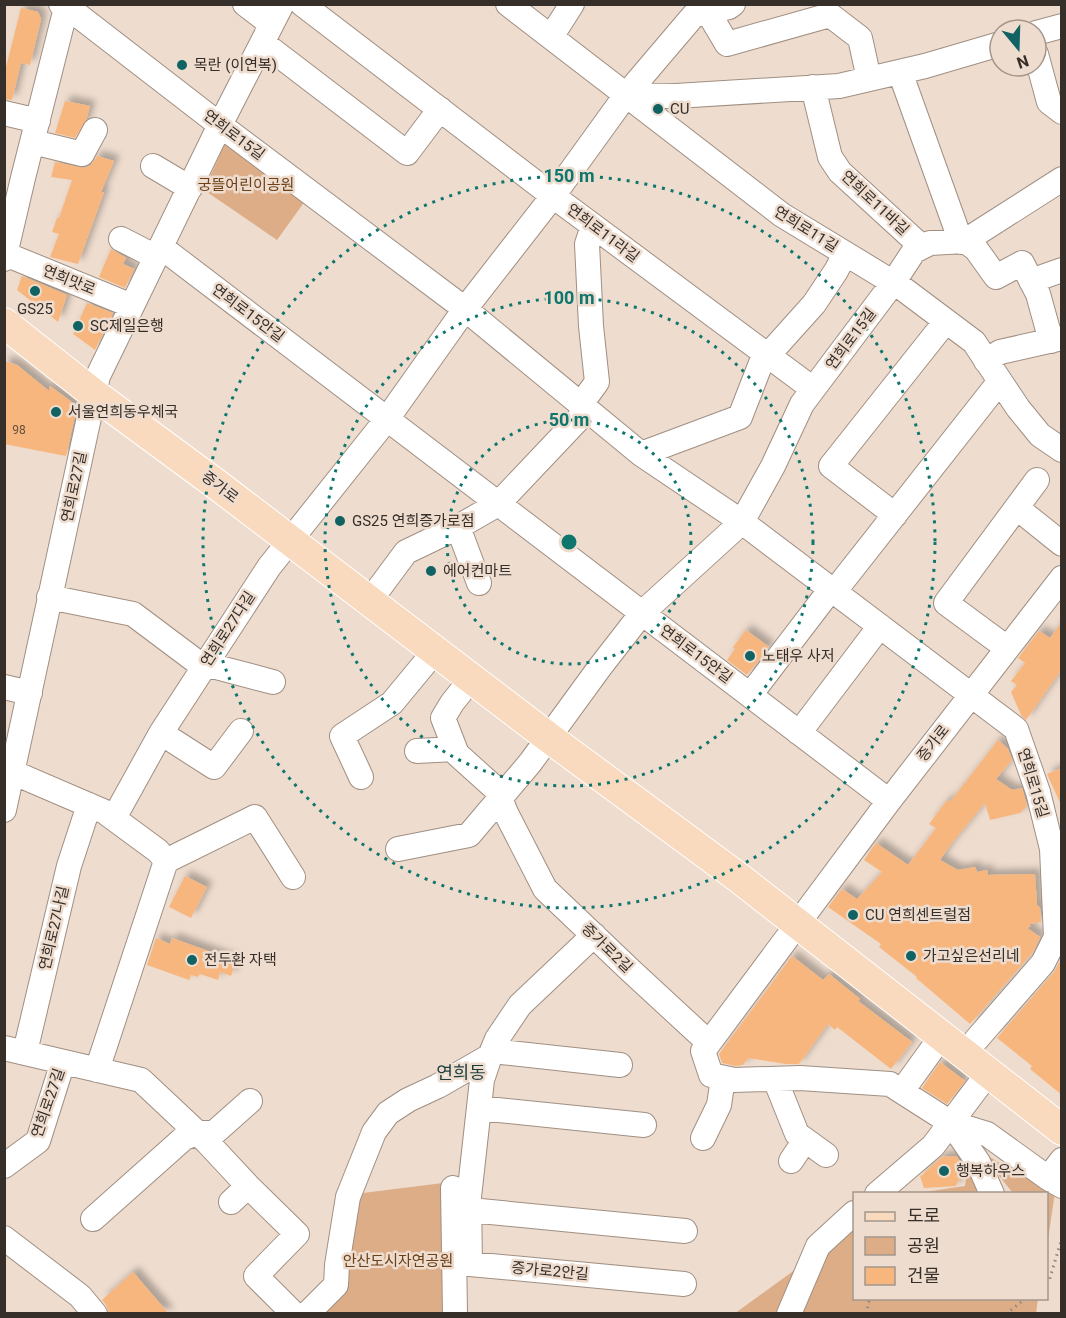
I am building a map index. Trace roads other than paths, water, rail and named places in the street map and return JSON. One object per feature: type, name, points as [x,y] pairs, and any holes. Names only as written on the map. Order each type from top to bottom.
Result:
[{"type":"main road","name":"증가로","points":[[4,305],[96,385]]},
{"type":"main road","name":"증가로","points":[[4,323],[96,385],[295,534],[435,651],[472,678],[553,730]]},
{"type":"main road","name":"증가로","points":[[295,534],[380,587],[553,730],[802,917],[976,1040],[1062,1107]]},
{"type":"main road","name":"증가로","points":[[802,917],[1062,1130]]},
{"type":"street","points":[[245,4],[272,24],[407,153],[440,109]]},
{"type":"street","name":"연희로11라길","points":[[302,4],[553,196],[813,389]]},
{"type":"street","name":"연희로11길","points":[[508,4],[782,215],[903,288],[974,342],[1018,408],[1041,435],[1062,450]]},
{"type":"street","points":[[551,37],[572,4]]},
{"type":"street","points":[[295,534],[387,419],[465,309],[553,196],[626,95],[699,9],[733,4]]},
{"type":"street","name":"연희로15길","points":[[65,5],[465,309],[641,454],[742,522],[1016,729],[1038,792],[1052,849],[1056,937],[1043,963],[976,1040]]},
{"type":"street","name":"연희맛로","points":[[65,5],[35,131],[14,176],[5,256],[132,306]]},
{"type":"street","points":[[699,9],[727,44],[830,15],[860,38],[869,79]]},
{"type":"street","points":[[96,385],[220,125],[272,24]]},
{"type":"street","points":[[626,95],[676,96],[839,86],[925,66],[988,48]]},
{"type":"street","points":[[900,72],[963,242],[976,249],[996,277],[1022,263],[1038,294],[1056,339],[1000,352],[986,361]]},
{"type":"street","points":[[1042,78],[1049,102],[1062,112]]},
{"type":"street","name":"연희로11바길","points":[[813,87],[830,157],[840,172],[922,247]]},
{"type":"street","points":[[4,113],[82,154],[95,130]]},
{"type":"street","points":[[153,166],[190,188]]},
{"type":"street","points":[[922,247],[930,243],[963,242],[1059,186]]},
{"type":"street","points":[[380,587],[406,552],[459,527],[498,504],[584,407],[597,382],[591,326],[587,244],[593,226]]},
{"type":"street","name":"연희로15안길","points":[[121,238],[159,252],[387,419],[889,801]]},
{"type":"street","name":"연희로15길","points":[[742,522],[773,466],[802,404],[893,283],[914,251],[922,247]]},
{"type":"street","points":[[641,454],[740,417],[761,363],[814,304],[845,254]]},
{"type":"street","points":[[1031,281],[1062,270]]},
{"type":"street","points":[[895,515],[831,466],[946,321]]},
{"type":"street","points":[[750,695],[831,589],[841,583],[1000,381]]},
{"type":"street","name":"연희로27길","points":[[4,810],[96,385]]},
{"type":"street","points":[[1007,648],[946,603],[1037,480]]},
{"type":"street","points":[[1017,508],[1062,544]]},
{"type":"street","points":[[398,849],[469,835],[530,763],[642,613],[742,522]]},
{"type":"street","points":[[459,527],[479,583]]},
{"type":"street","name":"연희로27다길","points":[[114,818],[161,733],[269,567],[295,534]]},
{"type":"street","name":"증가로","points":[[709,1043],[889,801],[1062,578]]},
{"type":"street","points":[[50,597],[133,614],[197,662],[273,682]]},
{"type":"street","points":[[800,733],[880,626]]},
{"type":"street","points":[[361,777],[342,736],[392,703],[435,651]]},
{"type":"street","points":[[472,678],[443,718],[457,754],[497,790],[501,798]]},
{"type":"street","points":[[4,687],[30,693]]},
{"type":"street","points":[[161,733],[209,774],[241,731]]},
{"type":"street","points":[[417,750],[455,749]]},
{"type":"street","points":[[12,772],[105,812],[158,851],[166,861]]},
{"type":"street","name":"증가로2길","points":[[501,798],[506,813],[546,889],[709,1043]]},
{"type":"street","name":"연희로27나길","points":[[89,805],[15,1050],[141,1080],[297,1234],[256,1276],[294,1314]]},
{"type":"street","points":[[97,1070],[166,861],[255,817],[293,878]]},
{"type":"street","name":"증가로2안길","points":[[594,934],[520,1005],[497,1039],[491,1053],[482,1080],[479,1108],[470,1203],[470,1264],[684,1284]]},
{"type":"street","points":[[709,1043],[703,1051],[711,1076],[734,1080],[800,1078],[890,1084],[951,1123],[987,1134],[1057,1172]]},
{"type":"street","points":[[902,1091],[933,1048]]},
{"type":"street","points":[[308,1314],[336,1285],[348,1197],[374,1132],[388,1113],[408,1100],[438,1086],[491,1053],[620,1065]]},
{"type":"street","name":"연희로27길","points":[[4,1166],[38,1141],[63,1062]]},
{"type":"street","points":[[703,1138],[719,1105],[723,1078]]},
{"type":"street","points":[[776,1079],[797,1134],[826,1155]]},
{"type":"street","points":[[879,1192],[933,1146],[980,1084]]},
{"type":"street","points":[[93,1220],[184,1138],[196,1133],[214,1133],[250,1101]]},
{"type":"street","points":[[479,1108],[644,1125]]},
{"type":"street","points":[[951,1123],[978,1162],[991,1192]]},
{"type":"street","points":[[791,1161],[805,1140]]},
{"type":"street","points":[[231,1202],[249,1186]]},
{"type":"street","points":[[454,1314],[453,1188],[470,1203],[685,1232]]},
{"type":"street","points":[[789,1314],[818,1246],[853,1216]]},
{"type":"street","points":[[4,1238],[80,1296],[95,1314]]},
{"type":"place","name":"목란 (이연복)","points":[[182,65]]},
{"type":"place","name":"CU","points":[[658,109]]},
{"type":"place","name":"GS25","points":[[35,291]]},
{"type":"place","name":"SC제일은행","points":[[78,326]]},
{"type":"place","name":"서울연희동우체국","points":[[56,412]]},
{"type":"place","name":"GS25 연희증가로점","points":[[340,521]]},
{"type":"place","name":"에어컨마트","points":[[431,571]]},
{"type":"place","name":"노태우 사저","points":[[750,656]]},
{"type":"place","name":"CU 연희센트럴점","points":[[853,915]]},
{"type":"place","name":"가고싶은선리네","points":[[911,956]]},
{"type":"place","name":"전두환 자택","points":[[192,960]]},
{"type":"place","name":"행복하우스","points":[[944,1171]]},
{"type":"district","name":"연희동","points":[[461,1072]]},
{"type":"park label","name":"궁뜰어린이공원","points":[[246,185]]},
{"type":"park label","name":"안산도시자연공원","points":[[398,1261]]}]
